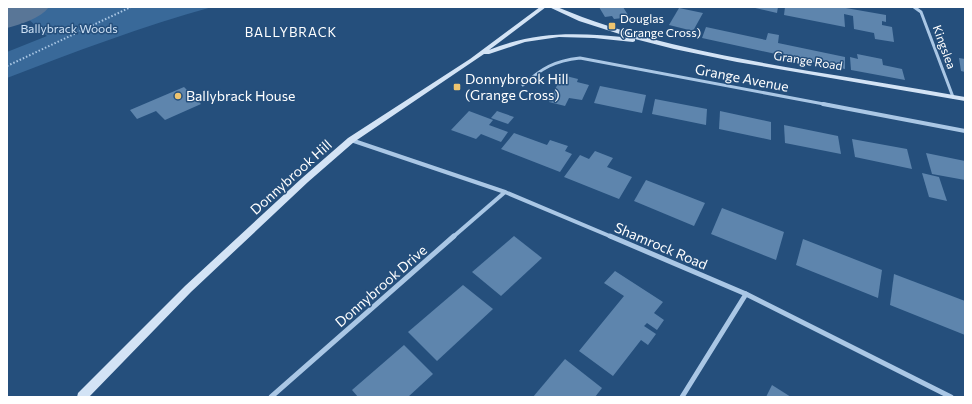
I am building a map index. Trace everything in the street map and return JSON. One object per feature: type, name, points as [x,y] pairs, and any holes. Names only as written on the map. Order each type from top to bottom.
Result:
[{"type":"main road","name":"Donnybrook Hill","points":[[82,397],[188,289],[305,180],[351,140],[472,60],[543,7]]},
{"type":"main road","name":"Grange Road","points":[[552,7],[573,16],[648,41],[733,60],[965,99]]},
{"type":"main road","name":"Grange Road","points":[[472,60],[503,46],[539,36],[578,36],[648,41]]},
{"type":"street","name":"Kingslea","points":[[914,7],[921,12],[953,97]]},
{"type":"street","name":"Grange Avenue","points":[[523,85],[546,66],[563,59],[580,58],[965,131]]},
{"type":"street","name":"Shamrock Road","points":[[351,140],[505,192],[746,294],[951,397]]},
{"type":"street","name":"Donnybrook Drive","points":[[271,397],[505,192]]},
{"type":"street","points":[[682,397],[746,294]]},
{"type":"path","points":[[7,66],[131,7]]},
{"type":"green space","name":"Ballybrack Woods","points":[[15,7],[212,7],[134,31],[7,78],[7,52],[47,36]]},
{"type":"building","points":[[599,7],[623,7],[628,15],[621,15],[623,18],[614,19],[612,16],[605,17]]},
{"type":"building","points":[[751,7],[778,7],[777,13]]},
{"type":"building","points":[[785,7],[840,7],[886,15],[886,22],[882,21],[882,25],[892,27],[894,42],[875,39],[874,33],[854,29],[853,16],[844,14],[845,27],[784,15]]},
{"type":"building","points":[[679,8],[703,13],[693,31],[669,25]]},
{"type":"building","points":[[706,27],[766,40],[768,33],[779,35],[778,43],[845,57],[845,69],[702,38]]},
{"type":"building","points":[[857,54],[882,59],[883,65],[902,69],[905,80],[851,70],[850,57],[858,59]]},
{"type":"building","points":[[959,58],[965,59],[965,72],[961,71]]},
{"type":"building","points":[[562,75],[578,79],[577,82],[589,85],[582,100],[569,98],[565,106],[549,102]]},
{"type":"building","points":[[600,86],[646,95],[642,113],[594,103]]},
{"type":"building","name":"Ballybrack House","points":[[184,87],[201,104],[165,120],[156,111],[137,119],[130,110]]},
{"type":"building","points":[[655,99],[707,109],[706,125],[652,114]]},
{"type":"building","points":[[469,111],[493,120],[489,125],[508,132],[501,142],[481,134],[476,139],[451,130]]},
{"type":"building","points":[[497,111],[514,117],[508,124],[491,118]]},
{"type":"building","points":[[720,111],[771,122],[771,140],[719,129]]},
{"type":"building","points":[[784,125],[838,136],[841,154],[785,143]]},
{"type":"building","points":[[514,133],[547,145],[550,140],[568,146],[565,151],[572,154],[560,172],[501,149]]},
{"type":"building","points":[[852,139],[907,149],[912,169],[855,157]]},
{"type":"building","points":[[595,151],[613,158],[607,167],[632,177],[619,199],[564,177],[580,155],[589,159]]},
{"type":"building","points":[[926,153],[965,161],[965,180],[932,174]]},
{"type":"building","points":[[922,173],[939,177],[947,201],[929,197]]},
{"type":"building","points":[[646,180],[705,203],[694,226],[634,201]]},
{"type":"building","points":[[722,208],[784,232],[776,260],[711,234]]},
{"type":"building","points":[[514,236],[542,258],[501,296],[472,272]]},
{"type":"building","points":[[803,239],[882,270],[878,298],[796,265]]},
{"type":"building","points":[[615,271],[663,302],[654,313],[664,320],[657,330],[647,323],[644,326],[656,334],[648,345],[641,340],[613,376],[579,351],[624,296],[604,283]]},
{"type":"building","points":[[894,274],[965,301],[965,335],[890,305]]},
{"type":"building","points":[[463,285],[493,309],[437,361],[408,332]]},
{"type":"building","points":[[404,345],[433,374],[408,397],[358,397],[352,390]]},
{"type":"building","points":[[565,359],[602,388],[595,397],[533,397]]},
{"type":"building","points":[[772,385],[791,397],[766,397]]},
{"type":"waterway","points":[[7,18],[33,7]]},
{"type":"place","name":"Douglas (Grange Cross)","points":[[612,26]]},
{"type":"place","name":"Donnybrook Hill (Grange Cross)","points":[[457,87]]},
{"type":"place","name":"Ballybrack House","points":[[178,96]]},
{"type":"district","name":"BALLYBRACK","points":[[291,32]]}]
